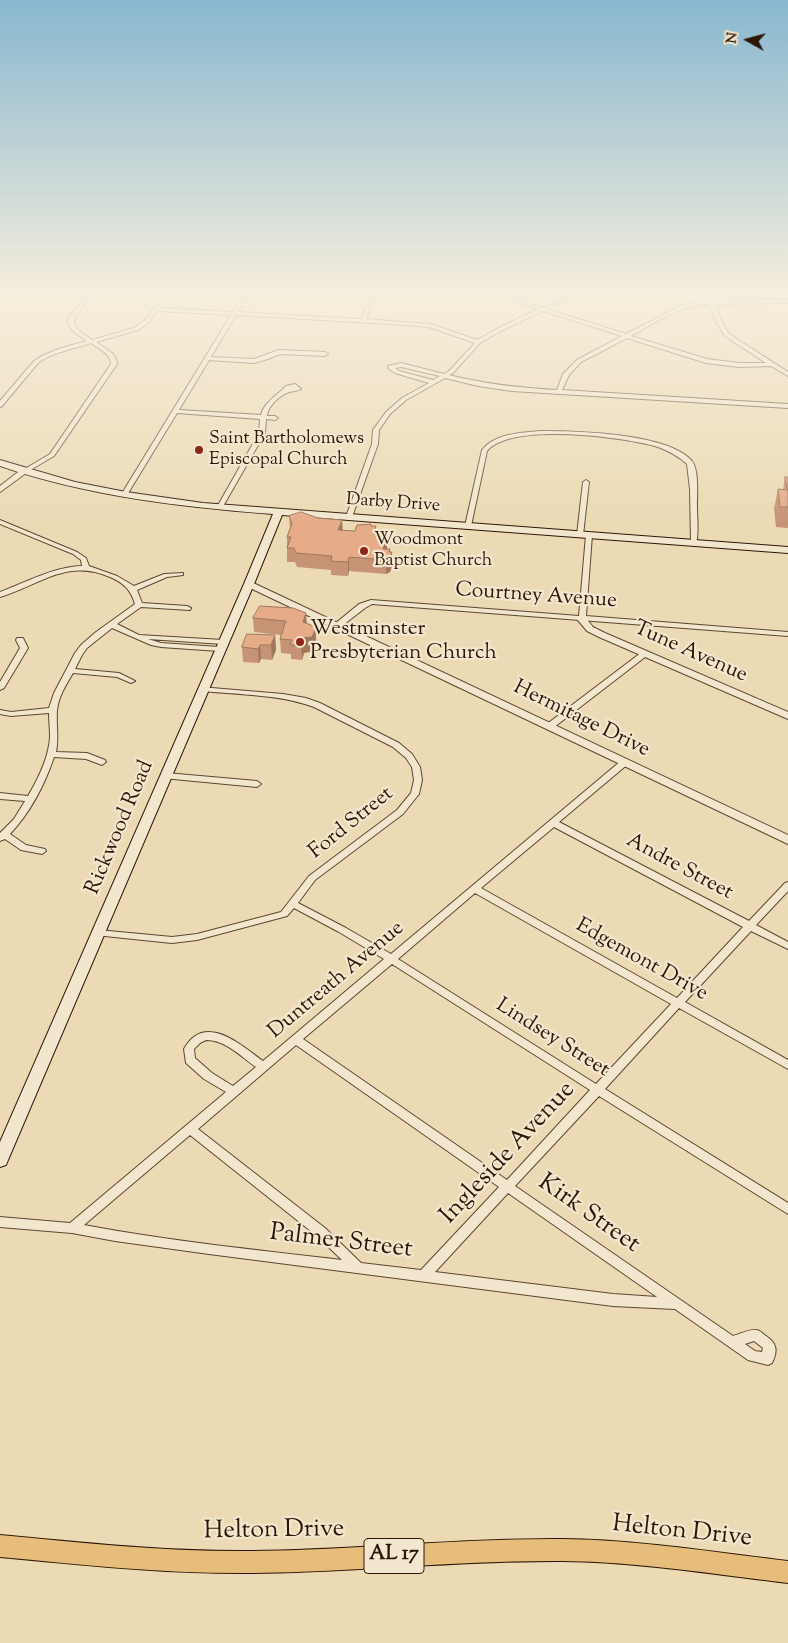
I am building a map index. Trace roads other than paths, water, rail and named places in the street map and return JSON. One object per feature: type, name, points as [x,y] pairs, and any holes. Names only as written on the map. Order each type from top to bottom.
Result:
[{"type":"main road","name":"Darby Drive","points":[[0,463],[53,480],[124,495],[220,507],[788,550]]},
{"type":"main road","name":"Rickwood Road","points":[[0,1160],[249,584],[278,512]]},
{"type":"main road","name":"Helton Drive","points":[[0,1546],[129,1559],[210,1562],[292,1561],[570,1550],[637,1553],[788,1572]]},
{"type":"street","points":[[0,405],[28,373]]},
{"type":"street","points":[[0,490],[52,455],[109,373]]},
{"type":"street","points":[[124,495],[198,373]]},
{"type":"street","points":[[399,373],[433,382]]},
{"type":"street","points":[[432,373],[484,385],[559,392],[788,406]]},
{"type":"street","points":[[350,517],[375,444],[376,430],[381,421],[397,404],[449,373]]},
{"type":"street","points":[[559,392],[567,373]]},
{"type":"street","points":[[220,507],[262,433],[262,417],[272,400],[286,391]]},
{"type":"street","points":[[175,412],[275,418]]},
{"type":"street","points":[[468,526],[484,452],[490,445],[504,438],[524,434],[553,433],[655,443],[683,456],[689,463],[692,472],[694,543]]},
{"type":"street","points":[[582,618],[586,482]]},
{"type":"street","points":[[0,522],[75,553],[84,559],[86,568]]},
{"type":"street","points":[[0,594],[55,574],[86,568],[105,573],[134,589],[139,605]]},
{"type":"street","points":[[134,589],[166,575],[181,574]]},
{"type":"street","name":"Hermitage Drive","points":[[249,584],[788,840]]},
{"type":"street","name":"Courtney Avenue","points":[[335,626],[362,606],[371,602],[788,634]]},
{"type":"street","points":[[42,851],[24,848],[3,837],[18,821],[51,754],[54,739],[52,710],[55,700],[79,652],[88,642],[139,605],[187,608]]},
{"type":"street","name":"Tune Avenue","points":[[582,618],[590,629],[788,716]]},
{"type":"street","points":[[113,625],[152,643],[161,645],[221,646]]},
{"type":"street","points":[[0,688],[24,648],[20,640]]},
{"type":"street","points":[[550,726],[645,654]]},
{"type":"street","points":[[71,671],[119,675],[131,681]]},
{"type":"street","name":"Ford Street","points":[[98,933],[172,940],[197,937],[284,914],[294,904],[312,878],[400,812],[415,794],[418,780],[416,767],[409,756],[396,746],[303,700],[203,689]]},
{"type":"street","points":[[0,712],[11,714],[52,710]]},
{"type":"street","points":[[51,754],[88,756],[102,762]]},
{"type":"street","name":"Duntreath Avenue","points":[[72,1228],[625,762]]},
{"type":"street","points":[[166,776],[257,784]]},
{"type":"street","points":[[0,796],[30,800]]},
{"type":"street","name":"Andre Street","points":[[553,823],[788,946]]},
{"type":"street","name":"Ingleside Avenue","points":[[424,1276],[788,886]]},
{"type":"street","name":"Edgemont Drive","points":[[475,889],[788,1065]]},
{"type":"street","name":"Lindsey Street","points":[[294,904],[326,919],[392,959],[788,1208]]},
{"type":"street","points":[[234,1092],[208,1076],[190,1060],[188,1049],[197,1039],[209,1035],[221,1037],[263,1067]]},
{"type":"street","name":"Kirk Street","points":[[296,1040],[732,1342]]},
{"type":"street","points":[[190,1129],[321,1232],[357,1268]]},
{"type":"street","name":"Palmer Street","points":[[0,1222],[72,1228],[124,1237],[613,1300],[677,1304]]},
{"type":"place","name":"Saint Bartholomews Episcopal Church","points":[[199,450]]},
{"type":"place","name":"Woodmont Baptist Church","points":[[364,551]]},
{"type":"place","name":"Westminster Presbyterian Church","points":[[300,642]]}]
